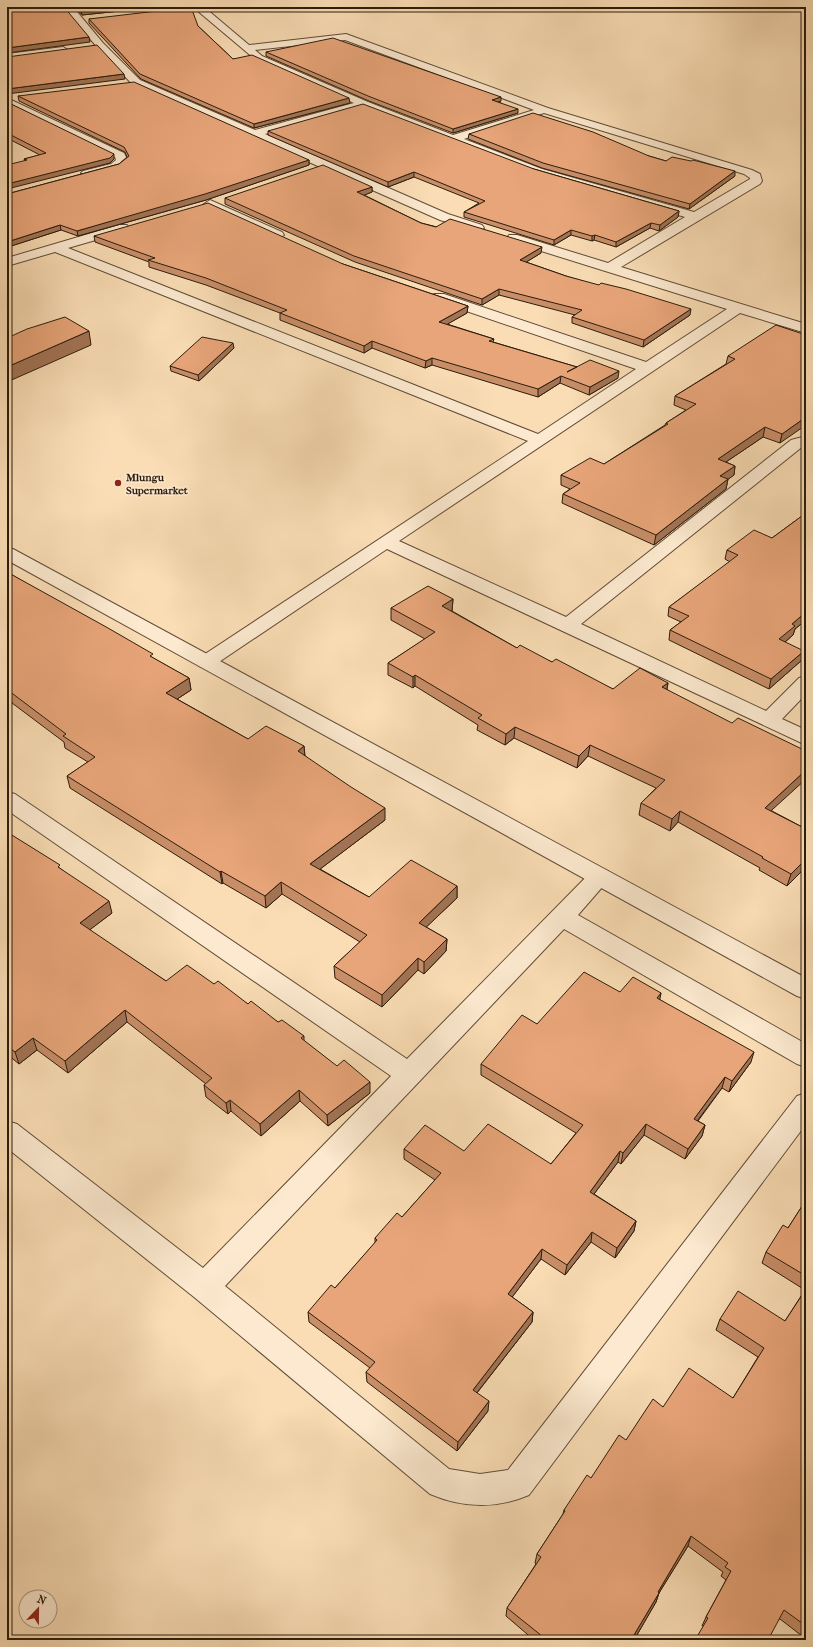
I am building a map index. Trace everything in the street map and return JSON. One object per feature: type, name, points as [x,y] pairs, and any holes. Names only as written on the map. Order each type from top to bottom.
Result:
[{"type":"street","points":[[68,7],[100,45],[136,82],[444,217],[489,231]]},
{"type":"street","points":[[198,7],[259,58],[364,104],[538,170],[695,216]]},
{"type":"street","points":[[79,20],[94,18]]},
{"type":"street","points":[[247,48],[346,37],[544,110],[748,172],[756,176],[756,181],[610,268]]},
{"type":"street","points":[[7,57],[100,45]]},
{"type":"street","points":[[121,84],[136,82]]},
{"type":"street","points":[[7,100],[22,96]]},
{"type":"street","points":[[7,100],[120,155],[122,161],[115,166],[76,176]]},
{"type":"street","points":[[253,134],[364,104]]},
{"type":"street","points":[[454,138],[544,110]]},
{"type":"street","points":[[309,170],[323,165]]},
{"type":"street","points":[[195,208],[224,199]]},
{"type":"street","points":[[210,204],[294,242]]},
{"type":"street","points":[[7,262],[136,224]]},
{"type":"street","points":[[504,236],[806,329]]},
{"type":"street","points":[[56,248],[540,440]]},
{"type":"street","points":[[424,292],[648,368]]},
{"type":"street","points":[[206,662],[739,308]]},
{"type":"street","points":[[568,625],[797,444],[806,441]]},
{"type":"street","points":[[386,542],[568,625],[806,738]]},
{"type":"street","points":[[7,553],[806,989]]},
{"type":"street","points":[[769,720],[806,682]]},
{"type":"street","points":[[7,799],[410,1075]]},
{"type":"street","points":[[204,1287],[600,877]]},
{"type":"street","points":[[562,917],[806,1057]]},
{"type":"street","points":[[7,1132],[204,1287],[441,1483],[473,1491],[498,1490],[518,1484],[806,1104]]},
{"type":"building","points":[[7,7],[64,7],[89,37],[7,48]]},
{"type":"building","points":[[78,7],[118,7],[81,11]]},
{"type":"building","points":[[191,7],[198,26],[233,59],[252,55],[349,98],[254,124],[140,74],[89,19]]},
{"type":"building","points":[[333,38],[501,97],[492,100],[518,109],[453,129],[368,96],[266,52]]},
{"type":"building","points":[[97,45],[124,74],[7,89],[7,57]]},
{"type":"building","points":[[134,82],[309,160],[205,194],[77,231],[60,225],[7,242],[7,194],[119,164],[129,156],[124,147],[18,96]]},
{"type":"building","points":[[7,102],[114,154],[110,158],[7,184],[7,165],[46,153],[7,133]]},
{"type":"building","points":[[363,104],[534,169],[679,211],[660,225],[651,223],[616,242],[595,235],[592,236],[571,230],[554,240],[464,212],[485,201],[414,172],[388,182],[268,131]]},
{"type":"building","points":[[533,113],[593,132],[649,156],[666,161],[672,157],[691,161],[693,160],[735,171],[690,204],[543,163],[469,134]]},
{"type":"building","points":[[323,165],[372,187],[357,192],[421,223],[436,227],[450,219],[542,247],[520,260],[566,276],[599,285],[601,283],[626,289],[691,309],[644,340],[572,317],[582,310],[499,289],[482,299],[354,256],[225,198]]},
{"type":"building","points":[[208,203],[343,264],[468,306],[439,322],[494,339],[489,341],[577,367],[590,360],[619,371],[590,387],[561,376],[538,389],[432,358],[426,361],[372,341],[364,346],[280,313],[287,310],[206,278],[148,260],[155,258],[94,236]]},
{"type":"building","points":[[65,317],[89,331],[7,367],[7,338],[27,329]]},
{"type":"building","points":[[776,325],[806,335],[806,417],[782,434],[765,427],[718,459],[735,466],[720,476],[728,479],[656,535],[563,494],[580,483],[561,475],[590,458],[604,464],[668,424],[666,423],[696,404],[675,396],[735,359],[728,356]]},
{"type":"building","points":[[202,337],[233,343],[198,375],[170,366]]},
{"type":"building","points":[[806,513],[806,612],[792,624],[795,626],[779,639],[804,651],[771,679],[670,630],[689,616],[669,607],[738,555],[727,550],[754,530],[772,538]]},
{"type":"building","points":[[7,572],[153,654],[150,656],[189,678],[166,693],[248,739],[266,726],[304,746],[298,751],[385,808],[310,864],[369,897],[411,860],[457,886],[419,923],[447,939],[424,962],[418,958],[382,995],[334,966],[367,935],[281,882],[265,896],[221,871],[220,872],[67,776],[95,757],[63,736],[66,734],[9,691],[7,692]]},
{"type":"building","points":[[428,586],[453,599],[442,606],[517,648],[520,645],[552,662],[556,659],[613,689],[640,668],[668,683],[662,687],[732,723],[738,718],[806,751],[806,770],[765,808],[806,829],[806,860],[791,874],[680,811],[672,819],[641,803],[665,780],[590,745],[579,756],[515,727],[506,734],[478,718],[482,715],[415,675],[413,677],[388,663],[435,632],[391,608]]},
{"type":"building","points":[[7,832],[60,865],[58,867],[109,901],[80,923],[166,981],[187,965],[214,984],[218,981],[248,1004],[251,1001],[278,1022],[282,1020],[304,1036],[301,1038],[337,1066],[344,1060],[370,1082],[327,1115],[299,1090],[260,1124],[230,1100],[226,1103],[204,1085],[212,1078],[125,1010],[65,1061],[33,1038],[15,1052],[7,1046]]},
{"type":"building","points":[[584,972],[620,992],[633,977],[661,993],[657,998],[754,1052],[732,1081],[725,1077],[694,1119],[705,1125],[688,1149],[646,1124],[623,1153],[620,1151],[590,1192],[636,1221],[617,1248],[592,1232],[567,1265],[542,1249],[508,1294],[533,1312],[473,1390],[489,1401],[458,1442],[366,1372],[375,1362],[308,1312],[331,1285],[335,1288],[377,1240],[375,1238],[397,1213],[402,1217],[441,1173],[404,1149],[425,1125],[464,1151],[488,1124],[551,1164],[583,1125],[481,1064],[522,1015],[537,1024]]},
{"type":"building","points":[[806,1200],[806,1276],[766,1252],[783,1225],[788,1228]]},
{"type":"building","points":[[806,1289],[806,1626],[784,1610],[768,1640],[695,1640],[708,1618],[706,1617],[731,1571],[725,1567],[728,1563],[691,1536],[631,1640],[547,1640],[507,1608],[541,1557],[537,1554],[587,1475],[591,1478],[619,1435],[626,1440],[653,1399],[663,1407],[689,1368],[733,1398],[764,1348],[720,1319],[738,1291],[785,1321]]},
{"type":"place","name":"Mlungu Supermarket","points":[[118,483]]}]
